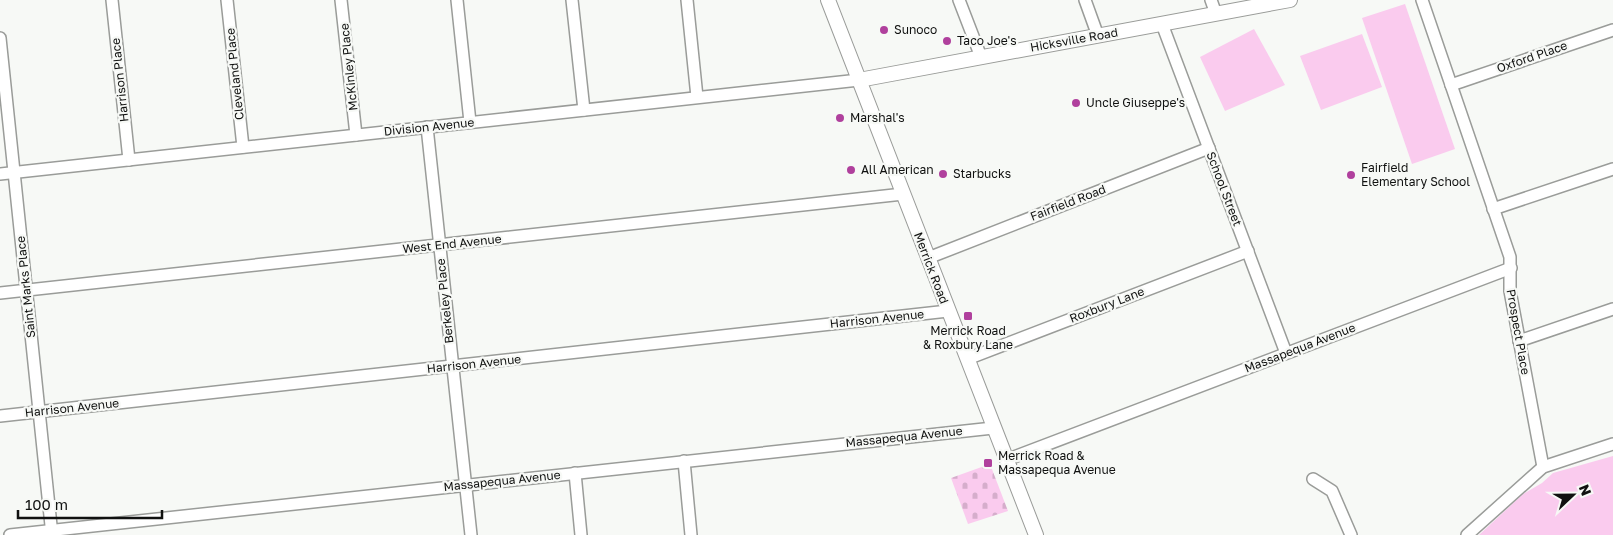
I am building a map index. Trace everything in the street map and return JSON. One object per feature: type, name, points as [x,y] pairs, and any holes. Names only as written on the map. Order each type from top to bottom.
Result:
[{"type":"main road","name":"Merrick Road","points":[[828,0],[1036,535]]},
{"type":"main road","name":"Hicksville Road","points":[[859,80],[1290,0]]},
{"type":"street","name":"Harrison Place","points":[[112,0],[129,160]]},
{"type":"street","name":"Cleveland Place","points":[[226,0],[242,148]]},
{"type":"street","name":"McKinley Place","points":[[341,0],[356,135]]},
{"type":"street","points":[[457,0],[470,122]]},
{"type":"street","points":[[572,0],[584,110]]},
{"type":"street","points":[[687,0],[697,98]]},
{"type":"street","points":[[960,0],[981,57]]},
{"type":"street","points":[[1084,0],[1098,36]]},
{"type":"street","points":[[1211,0],[1216,14]]},
{"type":"street","name":"Prospect Place","points":[[1422,0],[1510,257],[1510,290],[1543,468]]},
{"type":"street","name":"School Street","points":[[1162,24],[1286,354]]},
{"type":"street","name":"Oxford Place","points":[[1450,85],[1613,30]]},
{"type":"street","name":"Saint Marks Place","points":[[0,38],[52,533]]},
{"type":"street","name":"Division Avenue","points":[[0,174],[859,80]]},
{"type":"street","name":"Berkeley Place","points":[[427,127],[471,535]]},
{"type":"street","name":"Fairfield Road","points":[[928,258],[1209,148]]},
{"type":"street","points":[[1494,209],[1613,169]]},
{"type":"street","name":"West End Avenue","points":[[0,293],[903,194]]},
{"type":"street","name":"Roxbury Lane","points":[[967,359],[1248,251]]},
{"type":"street","name":"Massapequa Avenue","points":[[1006,460],[1510,268]]},
{"type":"street","points":[[1519,341],[1613,309]]},
{"type":"street","name":"Harrison Avenue","points":[[0,416],[948,311]]},
{"type":"street","name":"Massapequa Avenue","points":[[10,535],[52,533],[465,485],[993,428]]},
{"type":"street","points":[[1467,535],[1543,468],[1613,444]]},
{"type":"street","points":[[684,461],[691,535]]},
{"type":"street","points":[[575,473],[581,535]]},
{"type":"street","points":[[1313,479],[1332,491],[1351,535]]},
{"type":"green space","points":[[1405,4],[1455,149],[1412,164],[1362,18]]},
{"type":"green space","points":[[1254,29],[1285,85],[1225,111],[1200,57]]},
{"type":"green space","points":[[1362,34],[1382,87],[1321,110],[1300,56]]},
{"type":"green space","points":[[1613,456],[1613,535],[1479,535],[1523,494],[1542,483],[1553,473]]},
{"type":"green space","points":[[990,464],[1008,511],[968,524],[951,478]]},
{"type":"place","name":"Sunoco","points":[[884,30]]},
{"type":"place","name":"Taco Joe's","points":[[947,41]]},
{"type":"place","name":"Uncle Giuseppe's","points":[[1076,103]]},
{"type":"place","name":"Marshal's","points":[[840,118]]},
{"type":"place","name":"All American","points":[[851,170]]},
{"type":"place","name":"Starbucks","points":[[943,174]]},
{"type":"place","name":"Fairfield Elementary School","points":[[1351,175]]},
{"type":"place","name":"Merrick Road & Roxbury Lane","points":[[968,316]]},
{"type":"place","name":"Merrick Road & Massapequa Avenue","points":[[988,463]]}]
